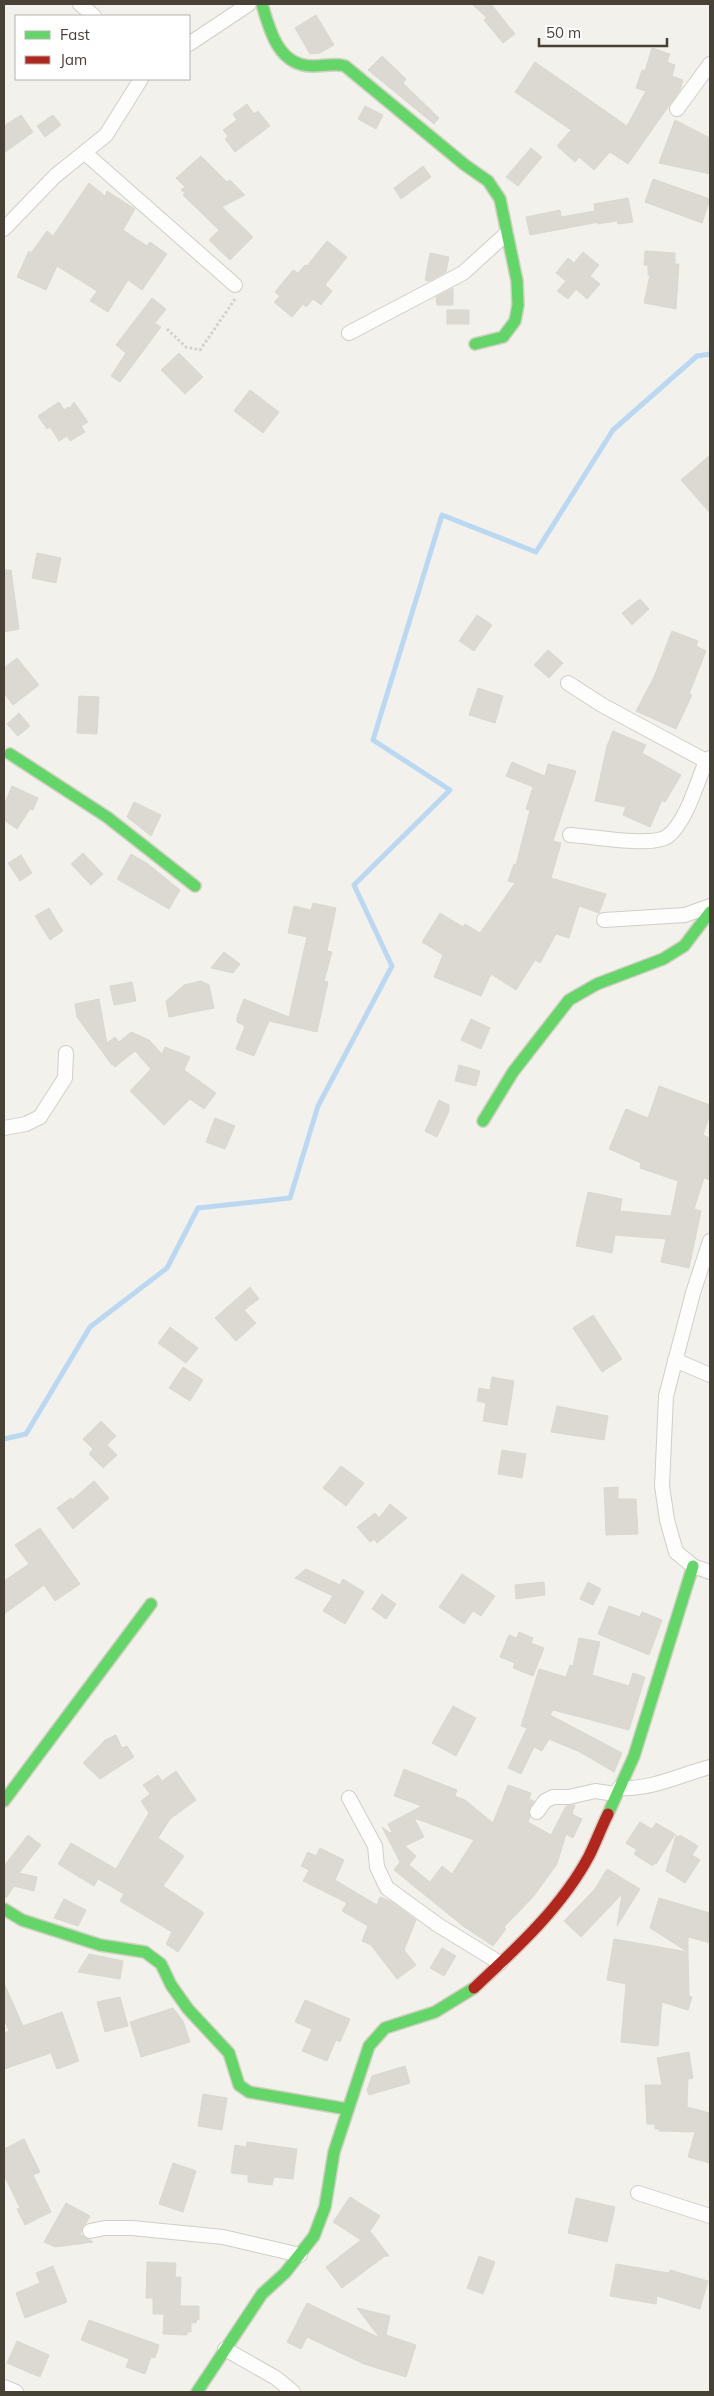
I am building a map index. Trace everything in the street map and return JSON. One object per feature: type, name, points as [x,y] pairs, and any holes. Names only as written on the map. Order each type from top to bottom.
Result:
[{"type":"street","points":[[80,4],[93,15]]},
{"type":"street","points":[[190,43],[249,4]]},
{"type":"street","points":[[262,4],[277,48],[287,58],[301,64],[315,66],[335,63],[345,66],[443,147],[488,181],[500,199],[517,281],[518,305],[515,321],[503,337],[475,344]]},
{"type":"street","points":[[677,109],[710,64]]},
{"type":"street","points":[[4,230],[55,176],[85,154],[106,134],[140,80]]},
{"type":"street","points":[[85,154],[235,284]]},
{"type":"street","points":[[349,333],[463,273],[506,234]]},
{"type":"street","points":[[568,684],[602,705],[708,760],[680,823],[668,837],[651,842],[570,834]]},
{"type":"street","points":[[6,753],[107,817],[195,886]]},
{"type":"street","points":[[604,920],[686,915],[710,906]]},
{"type":"street","points":[[483,1121],[513,1072],[569,1000],[597,984],[663,959],[677,951],[684,946],[710,912]]},
{"type":"street","points":[[4,1128],[26,1124],[40,1116],[65,1078],[66,1053]]},
{"type":"street","points":[[710,1242],[693,1293],[666,1396],[662,1486],[667,1520],[676,1552],[693,1566],[710,1572]]},
{"type":"street","points":[[675,1360],[710,1375]]},
{"type":"street","points":[[197,2392],[262,2294],[300,2255],[314,2236],[325,2207],[334,2152],[347,2109],[370,2046],[385,2028],[435,2012],[469,1993],[516,1949],[554,1907],[579,1871],[612,1807],[617,1791],[634,1756],[674,1622],[693,1566]]},
{"type":"street","points":[[4,1801],[151,1604]]},
{"type":"street","points":[[537,1812],[545,1801],[553,1797],[595,1791],[617,1791],[649,1787],[710,1767]]},
{"type":"street","points":[[349,1798],[375,1846],[377,1867],[387,1888],[438,1926],[500,1963]]},
{"type":"street","points":[[4,1909],[22,1920],[100,1945],[145,1952],[161,1964],[171,1985],[188,2009],[229,2053],[239,2085],[249,2092],[347,2109]]},
{"type":"street","points":[[638,2193],[710,2216]]},
{"type":"street","points":[[90,2232],[105,2228],[132,2228],[223,2237],[300,2255]]},
{"type":"street","points":[[225,2349],[276,2378],[294,2392]]},
{"type":"street","points":[[4,2387],[16,2392]]},
{"type":"path","points":[[167,329],[186,347],[200,350],[238,295],[240,291],[235,284]]},
{"type":"building","points":[[472,4],[491,4],[515,34],[503,43],[484,20],[487,18]]},
{"type":"building","points":[[316,15],[334,45],[320,53],[310,54],[295,28]]},
{"type":"building","points":[[652,48],[670,54],[667,62],[675,65],[672,76],[683,80],[680,90],[628,164],[610,152],[594,170],[579,157],[575,162],[557,146],[571,130],[515,92],[535,62],[627,126],[646,91],[636,88],[642,70],[645,71]]},
{"type":"building","points":[[382,56],[406,79],[403,83],[439,118],[434,124],[368,70]]},
{"type":"building","points":[[247,104],[254,114],[258,111],[270,126],[235,152],[225,139],[228,136],[223,130],[237,120],[233,114]]},
{"type":"building","points":[[365,106],[383,115],[376,129],[358,119]]},
{"type":"building","points":[[21,115],[33,132],[4,153],[4,126]]},
{"type":"building","points":[[53,115],[61,125],[45,137],[37,126]]},
{"type":"building","points":[[675,120],[710,138],[710,174],[659,163]]},
{"type":"building","points":[[531,148],[542,157],[518,186],[506,177]]},
{"type":"building","points":[[201,156],[227,182],[230,180],[245,195],[222,207],[253,237],[230,260],[209,240],[219,230],[183,195],[185,193],[181,190],[185,187],[176,178]]},
{"type":"building","points":[[423,166],[431,177],[401,199],[394,188]]},
{"type":"building","points":[[653,179],[710,199],[702,223],[645,202]]},
{"type":"building","points":[[89,183],[105,196],[107,191],[135,209],[123,230],[147,246],[150,242],[167,254],[142,290],[128,280],[108,312],[90,301],[97,291],[57,266],[46,290],[17,277],[29,251],[31,253],[47,231],[53,236]]},
{"type":"building","points":[[628,198],[633,222],[618,224],[617,221],[597,224],[599,222],[530,235],[526,217],[560,210],[561,217],[595,211],[594,204]]},
{"type":"building","points":[[327,241],[347,257],[325,285],[332,291],[321,305],[313,299],[306,307],[303,304],[292,317],[274,302],[280,296],[275,292],[293,270],[298,273],[305,265],[307,266]]},
{"type":"building","points":[[645,251],[675,253],[675,264],[679,264],[676,309],[644,303],[650,275],[648,275],[648,265],[644,265]]},
{"type":"building","points":[[583,252],[599,265],[590,276],[600,284],[587,299],[576,289],[568,299],[557,291],[566,281],[556,273],[568,258],[574,263]]},
{"type":"building","points":[[430,253],[449,257],[446,272],[429,281],[425,280]]},
{"type":"building","points":[[453,288],[453,305],[437,305],[436,297]]},
{"type":"building","points":[[152,298],[166,309],[155,323],[161,327],[120,382],[111,376],[126,353],[116,345]]},
{"type":"building","points":[[447,310],[469,310],[469,324],[447,324]]},
{"type":"building","points":[[179,353],[203,377],[185,394],[161,370]]},
{"type":"building","points":[[250,390],[279,412],[263,433],[234,411]]},
{"type":"building","points":[[59,402],[64,410],[68,407],[70,408],[74,402],[88,422],[81,426],[85,432],[70,441],[67,436],[59,441],[50,427],[47,429],[38,416]]},
{"type":"building","points":[[710,455],[710,513],[681,480]]},
{"type":"building","points":[[37,553],[61,558],[56,583],[32,578]]},
{"type":"building","points":[[4,570],[11,570],[19,629],[4,632]]},
{"type":"building","points":[[640,599],[649,609],[632,625],[622,613]]},
{"type":"building","points":[[477,615],[492,625],[474,651],[459,641]]},
{"type":"building","points":[[672,631],[698,641],[696,646],[706,651],[689,694],[692,695],[676,729],[636,711],[654,677]]},
{"type":"building","points":[[548,650],[563,663],[549,678],[534,665]]},
{"type":"building","points":[[17,658],[39,685],[13,705],[4,693],[4,668]]},
{"type":"building","points":[[478,688],[503,696],[495,723],[469,715]]},
{"type":"building","points":[[79,696],[99,697],[97,734],[77,733]]},
{"type":"building","points":[[19,713],[30,726],[18,736],[7,724]]},
{"type":"building","points":[[613,731],[646,745],[642,753],[681,775],[665,802],[662,800],[650,827],[623,815],[626,807],[595,801],[607,746]]},
{"type":"building","points":[[512,762],[545,776],[548,764],[576,771],[553,841],[561,843],[551,878],[606,894],[599,913],[579,906],[569,938],[556,934],[540,963],[535,960],[516,990],[491,974],[481,996],[434,977],[443,955],[422,942],[440,913],[463,927],[465,924],[480,933],[515,883],[508,881],[514,864],[516,865],[530,810],[526,809],[533,787],[506,776]]},
{"type":"building","points":[[12,786],[38,798],[33,810],[30,809],[17,829],[4,820],[4,805]]},
{"type":"building","points":[[134,802],[161,815],[151,836],[127,817]]},
{"type":"building","points":[[83,853],[103,874],[91,885],[71,864]]},
{"type":"building","points":[[131,854],[148,864],[180,890],[169,909],[117,879]]},
{"type":"building","points":[[21,855],[32,873],[20,881],[8,863]]},
{"type":"building","points":[[313,903],[336,908],[327,951],[332,952],[324,981],[328,982],[317,1032],[269,1021],[254,1056],[236,1049],[245,1026],[237,1022],[244,999],[289,1017],[307,937],[288,933],[294,906],[311,910]]},
{"type":"building","points":[[49,908],[63,931],[50,940],[35,916]]},
{"type":"building","points":[[224,952],[240,964],[233,973],[211,968]]},
{"type":"building","points":[[201,981],[209,985],[214,1008],[169,1017],[166,1001],[184,985]]},
{"type":"building","points":[[132,982],[136,1001],[114,1005],[110,986]]},
{"type":"building","points":[[99,999],[107,1043],[115,1037],[119,1042],[131,1032],[149,1040],[162,1054],[165,1047],[190,1057],[184,1070],[216,1093],[204,1109],[190,1099],[164,1125],[130,1091],[151,1069],[135,1051],[115,1067],[111,1063],[112,1065],[77,1017],[75,1004]]},
{"type":"building","points":[[471,1019],[490,1028],[481,1049],[461,1040]]},
{"type":"building","points":[[459,1065],[480,1071],[476,1086],[455,1081]]},
{"type":"building","points":[[659,1086],[710,1105],[710,1114],[703,1135],[710,1138],[710,1180],[704,1178],[694,1209],[701,1211],[689,1268],[661,1262],[666,1239],[615,1235],[612,1253],[576,1246],[588,1192],[622,1199],[620,1211],[671,1216],[678,1181],[640,1168],[641,1163],[609,1149],[626,1109],[648,1118]]},
{"type":"building","points":[[439,1100],[449,1105],[449,1111],[437,1137],[425,1131]]},
{"type":"building","points":[[215,1118],[235,1126],[225,1149],[206,1142]]},
{"type":"building","points":[[250,1287],[259,1299],[244,1310],[256,1323],[236,1341],[215,1318]]},
{"type":"building","points":[[593,1315],[622,1359],[602,1372],[573,1328]]},
{"type":"building","points":[[170,1327],[198,1348],[186,1363],[158,1343]]},
{"type":"building","points":[[183,1367],[203,1380],[190,1401],[169,1388]]},
{"type":"building","points":[[492,1377],[514,1381],[507,1425],[483,1421],[486,1403],[477,1401],[479,1388],[490,1390]]},
{"type":"building","points":[[557,1406],[608,1416],[604,1440],[551,1432]]},
{"type":"building","points":[[101,1421],[116,1436],[107,1445],[117,1455],[103,1468],[89,1454],[93,1449],[83,1439]]},
{"type":"building","points":[[502,1450],[526,1454],[522,1478],[498,1474]]},
{"type":"building","points":[[341,1466],[364,1483],[346,1506],[323,1488]]},
{"type":"building","points":[[94,1481],[109,1498],[73,1529],[57,1508],[71,1498],[72,1500]]},
{"type":"building","points":[[618,1487],[618,1499],[636,1499],[638,1534],[606,1535],[604,1488]]},
{"type":"building","points":[[390,1504],[407,1518],[377,1543],[374,1539],[370,1542],[357,1527],[375,1513],[379,1518]]},
{"type":"building","points":[[40,1528],[80,1584],[55,1601],[44,1585],[4,1614],[4,1581],[29,1564],[15,1545]]},
{"type":"building","points":[[306,1569],[340,1585],[343,1579],[364,1592],[345,1624],[323,1611],[333,1596],[295,1578]]},
{"type":"building","points":[[462,1574],[495,1596],[481,1616],[473,1611],[464,1624],[439,1607]]},
{"type":"building","points":[[544,1582],[545,1595],[516,1599],[515,1585]]},
{"type":"building","points":[[588,1582],[601,1589],[593,1605],[580,1599]]},
{"type":"building","points":[[382,1594],[396,1604],[386,1619],[372,1609]]},
{"type":"building","points":[[609,1606],[640,1617],[642,1612],[662,1620],[649,1655],[598,1634]]},
{"type":"building","points":[[519,1632],[533,1638],[531,1643],[544,1648],[533,1676],[513,1668],[515,1663],[500,1657],[509,1635],[517,1638]]},
{"type":"building","points":[[579,1638],[600,1642],[592,1675],[629,1686],[633,1673],[645,1677],[629,1730],[553,1710],[550,1715],[622,1753],[614,1772],[580,1752],[549,1739],[542,1751],[534,1747],[521,1774],[508,1768],[527,1728],[521,1726],[539,1669],[566,1677],[570,1665],[573,1666]]},
{"type":"building","points":[[453,1706],[476,1718],[456,1756],[432,1743]]},
{"type":"building","points":[[116,1735],[122,1748],[127,1746],[134,1757],[100,1779],[83,1763],[105,1740]]},
{"type":"building","points":[[404,1769],[457,1790],[455,1796],[465,1800],[493,1823],[508,1785],[531,1793],[529,1799],[534,1801],[528,1811],[530,1817],[528,1822],[551,1835],[566,1806],[575,1805],[572,1814],[582,1819],[573,1838],[566,1834],[557,1864],[533,1897],[504,1927],[506,1929],[493,1946],[463,1926],[394,1870],[400,1862],[382,1827],[390,1833],[392,1832],[388,1824],[422,1806],[394,1796]],"holes":[[[414,1818],[474,1840],[452,1874],[442,1866],[430,1882],[409,1865],[416,1856],[405,1846],[424,1837]]]},
{"type":"building","points":[[176,1771],[196,1800],[170,1819],[158,1838],[184,1856],[163,1886],[204,1913],[178,1952],[166,1944],[172,1932],[120,1901],[124,1894],[98,1879],[94,1886],[58,1864],[71,1843],[116,1869],[149,1813],[141,1801],[150,1794],[143,1785],[158,1775],[162,1781]]},
{"type":"building","points":[[640,1822],[652,1829],[656,1823],[675,1834],[653,1866],[634,1854],[637,1850],[626,1843]]},
{"type":"building","points":[[28,1835],[41,1845],[19,1873],[37,1877],[34,1891],[14,1886],[6,1898],[4,1897],[4,1866]]},
{"type":"building","points":[[676,1835],[678,1837],[680,1835],[698,1846],[692,1855],[700,1860],[685,1883],[666,1871]]},
{"type":"building","points":[[320,1848],[344,1860],[335,1880],[377,1905],[380,1897],[390,1901],[416,1920],[404,1950],[416,1965],[397,1979],[371,1945],[362,1941],[368,1926],[342,1911],[347,1903],[303,1881],[309,1870],[301,1866],[308,1852],[316,1856]]},
{"type":"building","points":[[607,1869],[640,1889],[617,1926],[622,1894],[581,1937],[564,1921],[595,1889]]},
{"type":"building","points":[[659,1898],[710,1913],[710,1943],[688,1937],[688,1952],[650,1928]]},
{"type":"building","points":[[64,1899],[86,1910],[78,1926],[54,1918]]},
{"type":"building","points":[[614,1939],[688,1952],[689,1996],[692,1997],[688,2010],[662,2002],[658,2046],[621,2042],[626,1984],[607,1980]]},
{"type":"building","points":[[442,1948],[456,1956],[444,1976],[430,1968]]},
{"type":"building","points":[[89,1954],[123,1961],[120,1979],[78,1972]]},
{"type":"building","points":[[4,1983],[23,2026],[62,2012],[79,2061],[57,2069],[51,2053],[4,2069],[4,2033],[9,2031],[4,2019]]},
{"type":"building","points":[[120,1997],[128,2026],[105,2032],[97,2002]]},
{"type":"building","points":[[305,2000],[350,2019],[340,2042],[336,2040],[327,2061],[302,2051],[312,2029],[295,2022]]},
{"type":"building","points":[[173,2008],[183,2021],[190,2042],[141,2057],[130,2022]]},
{"type":"building","points":[[689,2052],[693,2078],[688,2079],[687,2107],[710,2113],[710,2163],[688,2157],[695,2132],[659,2131],[659,2129],[655,2129],[655,2124],[647,2124],[645,2085],[662,2085],[657,2058]]},
{"type":"building","points":[[405,2066],[410,2083],[369,2095],[367,2090],[372,2076]]},
{"type":"building","points":[[203,2094],[227,2098],[222,2130],[198,2126]]},
{"type":"building","points":[[24,2139],[40,2172],[33,2175],[51,2212],[25,2225],[17,2209],[20,2208],[4,2175],[4,2149]]},
{"type":"building","points":[[247,2142],[297,2149],[293,2179],[274,2177],[272,2185],[248,2182],[248,2175],[231,2173],[235,2145],[246,2147]]},
{"type":"building","points":[[173,2163],[196,2171],[183,2212],[159,2204]]},
{"type":"building","points":[[350,2197],[380,2216],[370,2231],[389,2256],[385,2256],[342,2288],[326,2267],[361,2240],[333,2222]]},
{"type":"building","points":[[576,2198],[615,2207],[607,2242],[568,2233]]},
{"type":"building","points":[[66,2203],[90,2216],[80,2234],[93,2242],[55,2247],[44,2242]]},
{"type":"building","points":[[479,2256],[495,2262],[483,2294],[467,2288]]},
{"type":"building","points":[[147,2262],[176,2263],[175,2277],[181,2277],[180,2306],[199,2306],[199,2320],[197,2319],[196,2323],[191,2323],[191,2332],[187,2332],[187,2335],[163,2334],[164,2314],[153,2314],[153,2298],[146,2298]]},
{"type":"building","points":[[616,2264],[669,2273],[670,2270],[708,2281],[700,2309],[657,2296],[656,2304],[610,2296]]},
{"type":"building","points":[[53,2266],[67,2302],[25,2318],[16,2293],[40,2283],[36,2273]]},
{"type":"building","points":[[307,2303],[380,2338],[357,2308],[390,2316],[386,2335],[416,2345],[406,2377],[364,2364],[307,2337],[301,2349],[287,2342]]},
{"type":"building","points":[[89,2320],[159,2345],[155,2358],[151,2357],[145,2374],[126,2367],[129,2359],[81,2340]]},
{"type":"building","points":[[17,2341],[49,2355],[40,2377],[7,2363]]},
{"type":"waterway","points":[[4,1439],[26,1434],[90,1327],[167,1268],[198,1208],[290,1198],[318,1106],[392,966],[354,885],[450,790],[373,740],[442,515],[536,552],[613,430],[697,356],[710,354]]},
{"type":"traffic: fast","points":[[262,4],[278,46],[292,61],[302,65],[345,66],[465,165],[488,181],[500,199],[517,281],[518,305],[515,321],[503,337],[475,344]]},
{"type":"traffic: fast","points":[[10,754],[107,817],[195,886]]},
{"type":"traffic: fast","points":[[483,1121],[513,1072],[569,1000],[597,984],[663,959],[684,946],[710,912]]},
{"type":"traffic: fast","points":[[608,1814],[634,1756],[693,1566]]},
{"type":"traffic: fast","points":[[4,1801],[151,1604]]},
{"type":"traffic: fast","points":[[4,1909],[22,1920],[100,1945],[145,1952],[161,1964],[171,1985],[188,2009],[229,2053],[239,2085],[249,2092],[347,2109]]},
{"type":"traffic: fast","points":[[197,2392],[262,2294],[285,2273],[314,2236],[325,2207],[334,2152],[369,2046],[385,2028],[435,2012],[474,1988]]},
{"type":"traffic: jam","points":[[474,1988],[522,1943],[566,1893],[589,1856],[608,1814]]}]
